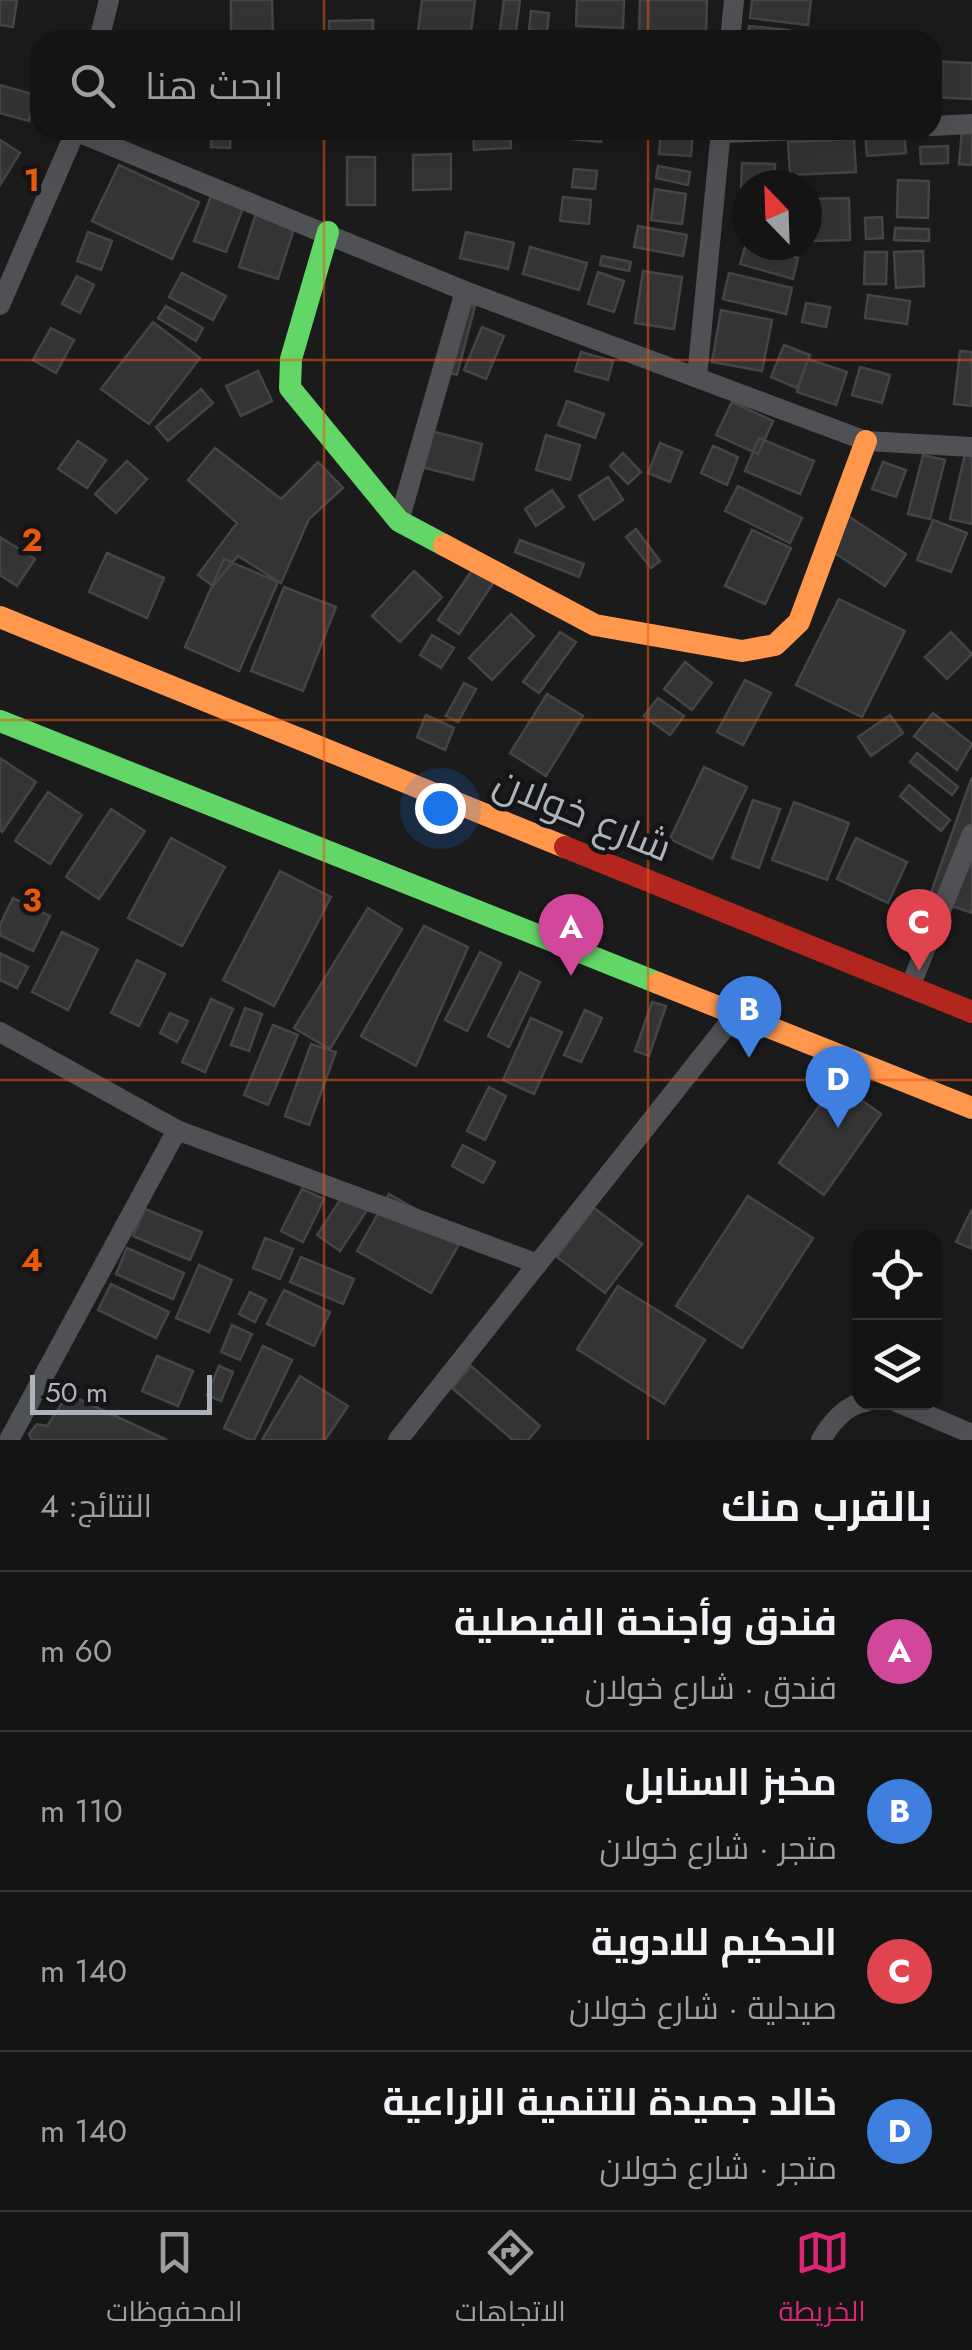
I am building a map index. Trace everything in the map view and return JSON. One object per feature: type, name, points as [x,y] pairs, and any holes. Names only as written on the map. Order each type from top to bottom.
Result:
[{"type":"main road","points":[[328,232],[291,360],[290,388],[306,414],[399,521],[595,625],[742,650],[776,645],[798,622],[866,442]]},
{"type":"main road","name":"شارع خولان","points":[[0,618],[972,1012]]},
{"type":"main road","points":[[0,721],[972,1108]]},
{"type":"street","points":[[102,30],[109,0]]},
{"type":"street","points":[[731,30],[734,0]]},
{"type":"street","points":[[942,126],[972,124]]},
{"type":"street","points":[[0,305],[72,140]]},
{"type":"street","points":[[101,140],[465,291],[866,442],[972,446]]},
{"type":"street","points":[[697,378],[720,140]]},
{"type":"street","points":[[399,521],[465,291]]},
{"type":"street","points":[[910,987],[972,834]]},
{"type":"street","points":[[398,1440],[735,1015]]},
{"type":"street","points":[[0,1032],[177,1130],[538,1264]]},
{"type":"street","points":[[8,1440],[177,1130]]},
{"type":"street","points":[[820,1440],[830,1423],[852,1407]]},
{"type":"street","points":[[916,1410],[972,1434]]},
{"type":"building","points":[[0,0],[17,0],[13,27],[0,25]]},
{"type":"building","points":[[231,0],[272,0],[273,30],[231,30]]},
{"type":"building","points":[[422,0],[475,0],[471,30],[418,30]]},
{"type":"building","points":[[504,0],[520,0],[516,30],[500,30]]},
{"type":"building","points":[[577,0],[624,0],[623,28],[576,26]]},
{"type":"building","points":[[640,0],[707,0],[706,30],[639,30]]},
{"type":"building","points":[[752,0],[811,0],[808,25],[750,18]]},
{"type":"building","points":[[531,11],[549,13],[547,30],[529,30]]},
{"type":"building","points":[[373,20],[373,30],[329,30],[329,21]]},
{"type":"building","points":[[749,26],[789,30],[748,30]]},
{"type":"building","points":[[942,62],[972,63],[972,99],[942,98]]},
{"type":"building","points":[[0,85],[30,93],[29,121],[0,113]]},
{"type":"building","points":[[962,130],[972,131],[972,165],[959,164]]},
{"type":"building","points":[[0,140],[20,153],[0,185]]},
{"type":"building","points":[[211,140],[230,140],[230,148],[211,147]]},
{"type":"building","points":[[474,140],[511,140],[511,148],[474,150]]},
{"type":"building","points":[[660,140],[692,140],[691,156],[659,154]]},
{"type":"building","points":[[854,140],[856,172],[790,170],[788,142]]},
{"type":"building","points":[[866,140],[905,140],[906,153],[867,156]]},
{"type":"building","points":[[948,146],[948,163],[921,164],[920,147]]},
{"type":"building","points":[[451,154],[451,189],[413,190],[413,155]]},
{"type":"building","points":[[347,157],[375,157],[375,205],[347,205]]},
{"type":"building","points":[[742,163],[775,164],[775,170],[742,170]]},
{"type":"building","points":[[119,165],[199,202],[172,259],[92,221]]},
{"type":"building","points":[[658,166],[690,172],[688,185],[656,178]]},
{"type":"building","points":[[574,169],[597,171],[595,189],[572,187]]},
{"type":"building","points":[[898,180],[929,181],[928,218],[897,217]]},
{"type":"building","points":[[655,189],[686,194],[682,224],[651,220]]},
{"type":"building","points":[[213,191],[245,203],[226,252],[194,241]]},
{"type":"building","points":[[563,197],[591,200],[589,224],[560,221]]},
{"type":"building","points":[[849,198],[850,240],[822,241],[822,199]]},
{"type":"building","points":[[259,204],[298,216],[278,279],[239,267]]},
{"type":"building","points":[[882,217],[883,238],[866,239],[865,218]]},
{"type":"building","points":[[638,226],[687,235],[683,256],[634,247]]},
{"type":"building","points":[[895,228],[929,229],[929,241],[894,240]]},
{"type":"building","points":[[88,232],[112,241],[101,270],[77,261]]},
{"type":"building","points":[[466,232],[514,243],[508,269],[460,258]]},
{"type":"building","points":[[530,247],[587,263],[579,290],[523,274]]},
{"type":"building","points":[[923,251],[924,286],[896,288],[894,252]]},
{"type":"building","points":[[865,252],[887,252],[886,284],[864,284]]},
{"type":"building","points":[[602,256],[631,262],[629,271],[600,265]]},
{"type":"building","points":[[741,260],[798,260],[793,279],[740,264]]},
{"type":"building","points":[[643,271],[682,277],[674,329],[635,323]]},
{"type":"building","points":[[598,272],[624,281],[614,312],[588,304]]},
{"type":"building","points":[[182,273],[226,296],[213,320],[169,297]]},
{"type":"building","points":[[729,273],[792,288],[786,314],[723,299]]},
{"type":"building","points":[[77,276],[94,285],[80,313],[62,304]]},
{"type":"building","points":[[868,295],[910,301],[907,324],[865,318]]},
{"type":"building","points":[[458,301],[475,306],[457,375],[440,370]]},
{"type":"building","points":[[806,303],[830,307],[826,327],[802,322]]},
{"type":"building","points":[[166,306],[203,328],[196,341],[158,318]]},
{"type":"building","points":[[721,310],[772,320],[762,371],[712,362]]},
{"type":"building","points":[[153,322],[200,358],[149,424],[101,389]]},
{"type":"building","points":[[482,327],[504,336],[486,379],[464,370]]},
{"type":"building","points":[[51,328],[74,340],[56,373],[33,360]]},
{"type":"building","points":[[784,345],[810,355],[797,388],[771,377]]},
{"type":"building","points":[[960,351],[972,352],[972,406],[954,404]]},
{"type":"building","points":[[581,352],[613,361],[608,380],[575,371]]},
{"type":"building","points":[[808,359],[847,372],[836,405],[797,392]]},
{"type":"building","points":[[860,367],[890,375],[882,403],[852,395]]},
{"type":"building","points":[[258,371],[272,401],[241,416],[226,386]]},
{"type":"building","points":[[201,389],[213,403],[168,441],[156,427]]},
{"type":"building","points":[[567,401],[604,414],[595,438],[558,425]]},
{"type":"building","points":[[732,402],[773,421],[758,454],[716,435]]},
{"type":"building","points":[[427,430],[482,444],[473,480],[417,466]]},
{"type":"building","points":[[546,435],[580,445],[570,480],[536,470]]},
{"type":"building","points":[[759,438],[814,461],[800,494],[745,471]]},
{"type":"building","points":[[78,441],[106,460],[87,488],[58,469]]},
{"type":"building","points":[[660,443],[682,452],[670,482],[648,473]]},
{"type":"building","points":[[713,446],[738,457],[727,485],[701,473]]},
{"type":"building","points":[[215,448],[281,499],[318,462],[343,488],[309,519],[281,583],[238,556],[213,586],[198,575],[237,523],[188,480]]},
{"type":"building","points":[[623,453],[641,472],[628,484],[610,466]]},
{"type":"building","points":[[965,454],[972,456],[972,524],[950,519]]},
{"type":"building","points":[[923,455],[945,460],[930,519],[908,514]]},
{"type":"building","points":[[127,461],[147,479],[116,513],[95,494]]},
{"type":"building","points":[[883,462],[906,470],[896,497],[872,489]]},
{"type":"building","points":[[608,477],[623,500],[594,520],[579,496]]},
{"type":"building","points":[[738,486],[802,518],[790,543],[725,511]]},
{"type":"building","points":[[552,490],[564,507],[536,526],[525,509]]},
{"type":"building","points":[[842,512],[906,554],[885,586],[821,544]]},
{"type":"building","points":[[933,520],[967,533],[951,572],[917,560]]},
{"type":"building","points":[[636,529],[660,561],[651,568],[626,537]]},
{"type":"building","points":[[752,530],[791,548],[765,604],[725,586]]},
{"type":"building","points":[[0,537],[35,559],[17,586],[0,575]]},
{"type":"building","points":[[520,540],[584,564],[579,577],[515,552]]},
{"type":"building","points":[[107,553],[164,578],[147,618],[89,592]]},
{"type":"building","points":[[224,559],[278,582],[239,671],[185,647]]},
{"type":"building","points":[[477,563],[498,576],[459,634],[438,620]]},
{"type":"building","points":[[414,571],[442,597],[400,642],[372,616]]},
{"type":"building","points":[[284,587],[336,607],[303,691],[251,671]]},
{"type":"building","points":[[839,599],[905,631],[862,717],[796,685]]},
{"type":"building","points":[[511,614],[534,636],[492,680],[469,658]]},
{"type":"building","points":[[560,632],[576,642],[539,693],[523,682]]},
{"type":"building","points":[[951,632],[972,654],[947,679],[925,657]]},
{"type":"building","points":[[432,635],[454,648],[441,668],[420,655]]},
{"type":"building","points":[[685,662],[712,683],[692,710],[664,689]]},
{"type":"building","points":[[745,680],[771,693],[743,745],[717,732]]},
{"type":"building","points":[[464,683],[476,689],[458,722],[446,716]]},
{"type":"building","points":[[547,694],[583,716],[546,776],[510,753]]},
{"type":"building","points":[[658,698],[684,716],[670,735],[644,716]]},
{"type":"building","points":[[933,713],[972,744],[957,770],[914,736]]},
{"type":"building","points":[[426,715],[454,728],[445,750],[417,737]]},
{"type":"building","points":[[890,715],[903,733],[871,756],[858,737]]},
{"type":"building","points":[[917,753],[958,787],[952,795],[910,762]]},
{"type":"building","points":[[0,758],[36,782],[2,832],[0,830]]},
{"type":"building","points":[[704,767],[747,787],[712,859],[670,839]]},
{"type":"building","points":[[972,777],[972,913],[929,898]]},
{"type":"building","points":[[909,785],[950,820],[941,831],[900,796]]},
{"type":"building","points":[[48,792],[82,815],[50,864],[15,841]]},
{"type":"building","points":[[753,800],[780,809],[759,868],[732,858]]},
{"type":"building","points":[[794,802],[849,823],[827,880],[772,860]]},
{"type":"building","points":[[111,809],[145,831],[99,899],[66,877]]},
{"type":"building","points":[[171,838],[225,867],[182,946],[128,918]]},
{"type":"building","points":[[856,838],[907,862],[888,903],[837,879]]},
{"type":"building","points":[[280,871],[331,897],[274,1006],[223,980]]},
{"type":"building","points":[[13,898],[50,916],[33,951],[0,935],[0,925]]},
{"type":"building","points":[[368,908],[402,929],[330,1049],[294,1028]]},
{"type":"building","points":[[424,926],[468,947],[416,1066],[361,1036]]},
{"type":"building","points":[[62,932],[98,949],[68,1010],[32,992]]},
{"type":"building","points":[[480,952],[501,963],[467,1031],[445,1020]]},
{"type":"building","points":[[0,953],[28,967],[17,988],[0,980]]},
{"type":"building","points":[[137,960],[165,974],[139,1026],[111,1013]]},
{"type":"building","points":[[520,972],[540,982],[509,1047],[488,1036]]},
{"type":"building","points":[[211,999],[233,1009],[205,1072],[182,1062]]},
{"type":"building","points":[[652,1002],[666,1006],[649,1056],[635,1051]]},
{"type":"building","points":[[245,1008],[262,1014],[249,1051],[231,1045]]},
{"type":"building","points":[[585,1010],[602,1018],[581,1062],[564,1055]]},
{"type":"building","points":[[170,1013],[188,1021],[177,1042],[160,1033]]},
{"type":"building","points":[[531,1018],[562,1032],[534,1094],[503,1080]]},
{"type":"building","points":[[273,1025],[298,1035],[268,1105],[244,1095]]},
{"type":"building","points":[[311,1044],[336,1052],[309,1125],[285,1116]]},
{"type":"building","points":[[836,1082],[881,1114],[824,1195],[779,1163]]},
{"type":"building","points":[[489,1087],[506,1096],[485,1140],[467,1131]]},
{"type":"building","points":[[463,1145],[495,1162],[483,1183],[452,1166]]},
{"type":"building","points":[[348,1188],[371,1204],[340,1251],[317,1235]]},
{"type":"building","points":[[302,1189],[324,1199],[303,1242],[281,1231]]},
{"type":"building","points":[[389,1194],[464,1236],[431,1293],[357,1251]]},
{"type":"building","points":[[748,1196],[813,1238],[742,1348],[676,1306]]},
{"type":"building","points":[[594,1208],[642,1244],[605,1293],[557,1257]]},
{"type":"building","points":[[145,1209],[202,1232],[190,1260],[133,1236]]},
{"type":"building","points":[[972,1209],[972,1249],[956,1242]]},
{"type":"building","points":[[265,1238],[293,1249],[280,1279],[253,1268]]},
{"type":"building","points":[[127,1248],[184,1273],[173,1299],[116,1274]]},
{"type":"building","points":[[301,1257],[354,1279],[343,1304],[290,1282]]},
{"type":"building","points":[[199,1265],[232,1280],[209,1332],[176,1318]]},
{"type":"building","points":[[111,1284],[169,1312],[156,1338],[98,1310]]},
{"type":"building","points":[[618,1286],[705,1340],[664,1404],[577,1349]]},
{"type":"building","points":[[284,1290],[330,1312],[314,1346],[267,1324]]},
{"type":"building","points":[[250,1292],[266,1300],[255,1322],[239,1314]]},
{"type":"building","points":[[232,1325],[252,1334],[240,1360],[221,1352]]},
{"type":"building","points":[[263,1346],[292,1360],[254,1440],[250,1440],[224,1428]]},
{"type":"building","points":[[157,1356],[193,1371],[178,1406],[142,1391]]},
{"type":"building","points":[[219,1366],[233,1372],[221,1401],[207,1395]]},
{"type":"building","points":[[471,1366],[540,1426],[528,1440],[513,1440],[452,1388]]},
{"type":"building","points":[[300,1376],[348,1406],[325,1440],[262,1440]]},
{"type":"building","points":[[68,1394],[167,1440],[32,1440],[29,1434],[37,1424],[47,1426]]},
{"type":"traffic: fast","points":[[328,232],[291,359],[290,388],[399,521],[444,545]]},
{"type":"traffic: fast","points":[[0,721],[658,983]]},
{"type":"traffic: slow","points":[[444,545],[595,625],[742,651],[775,645],[799,622],[866,441]]},
{"type":"traffic: slow","points":[[0,617],[565,847]]},
{"type":"traffic: slow","points":[[658,983],[972,1108]]},
{"type":"traffic: jam","points":[[565,847],[972,1012]]},
{"type":"place","name":"الحكيم للادوية","points":[[919,971]]},
{"type":"place","name":"فندق وأجنحة الفيصلية","points":[[571,976]]},
{"type":"place","name":"مخبز السنابل","points":[[749,1058]]},
{"type":"place","name":"خالد جميدة للتنمية الزراعية","points":[[838,1128]]}]
